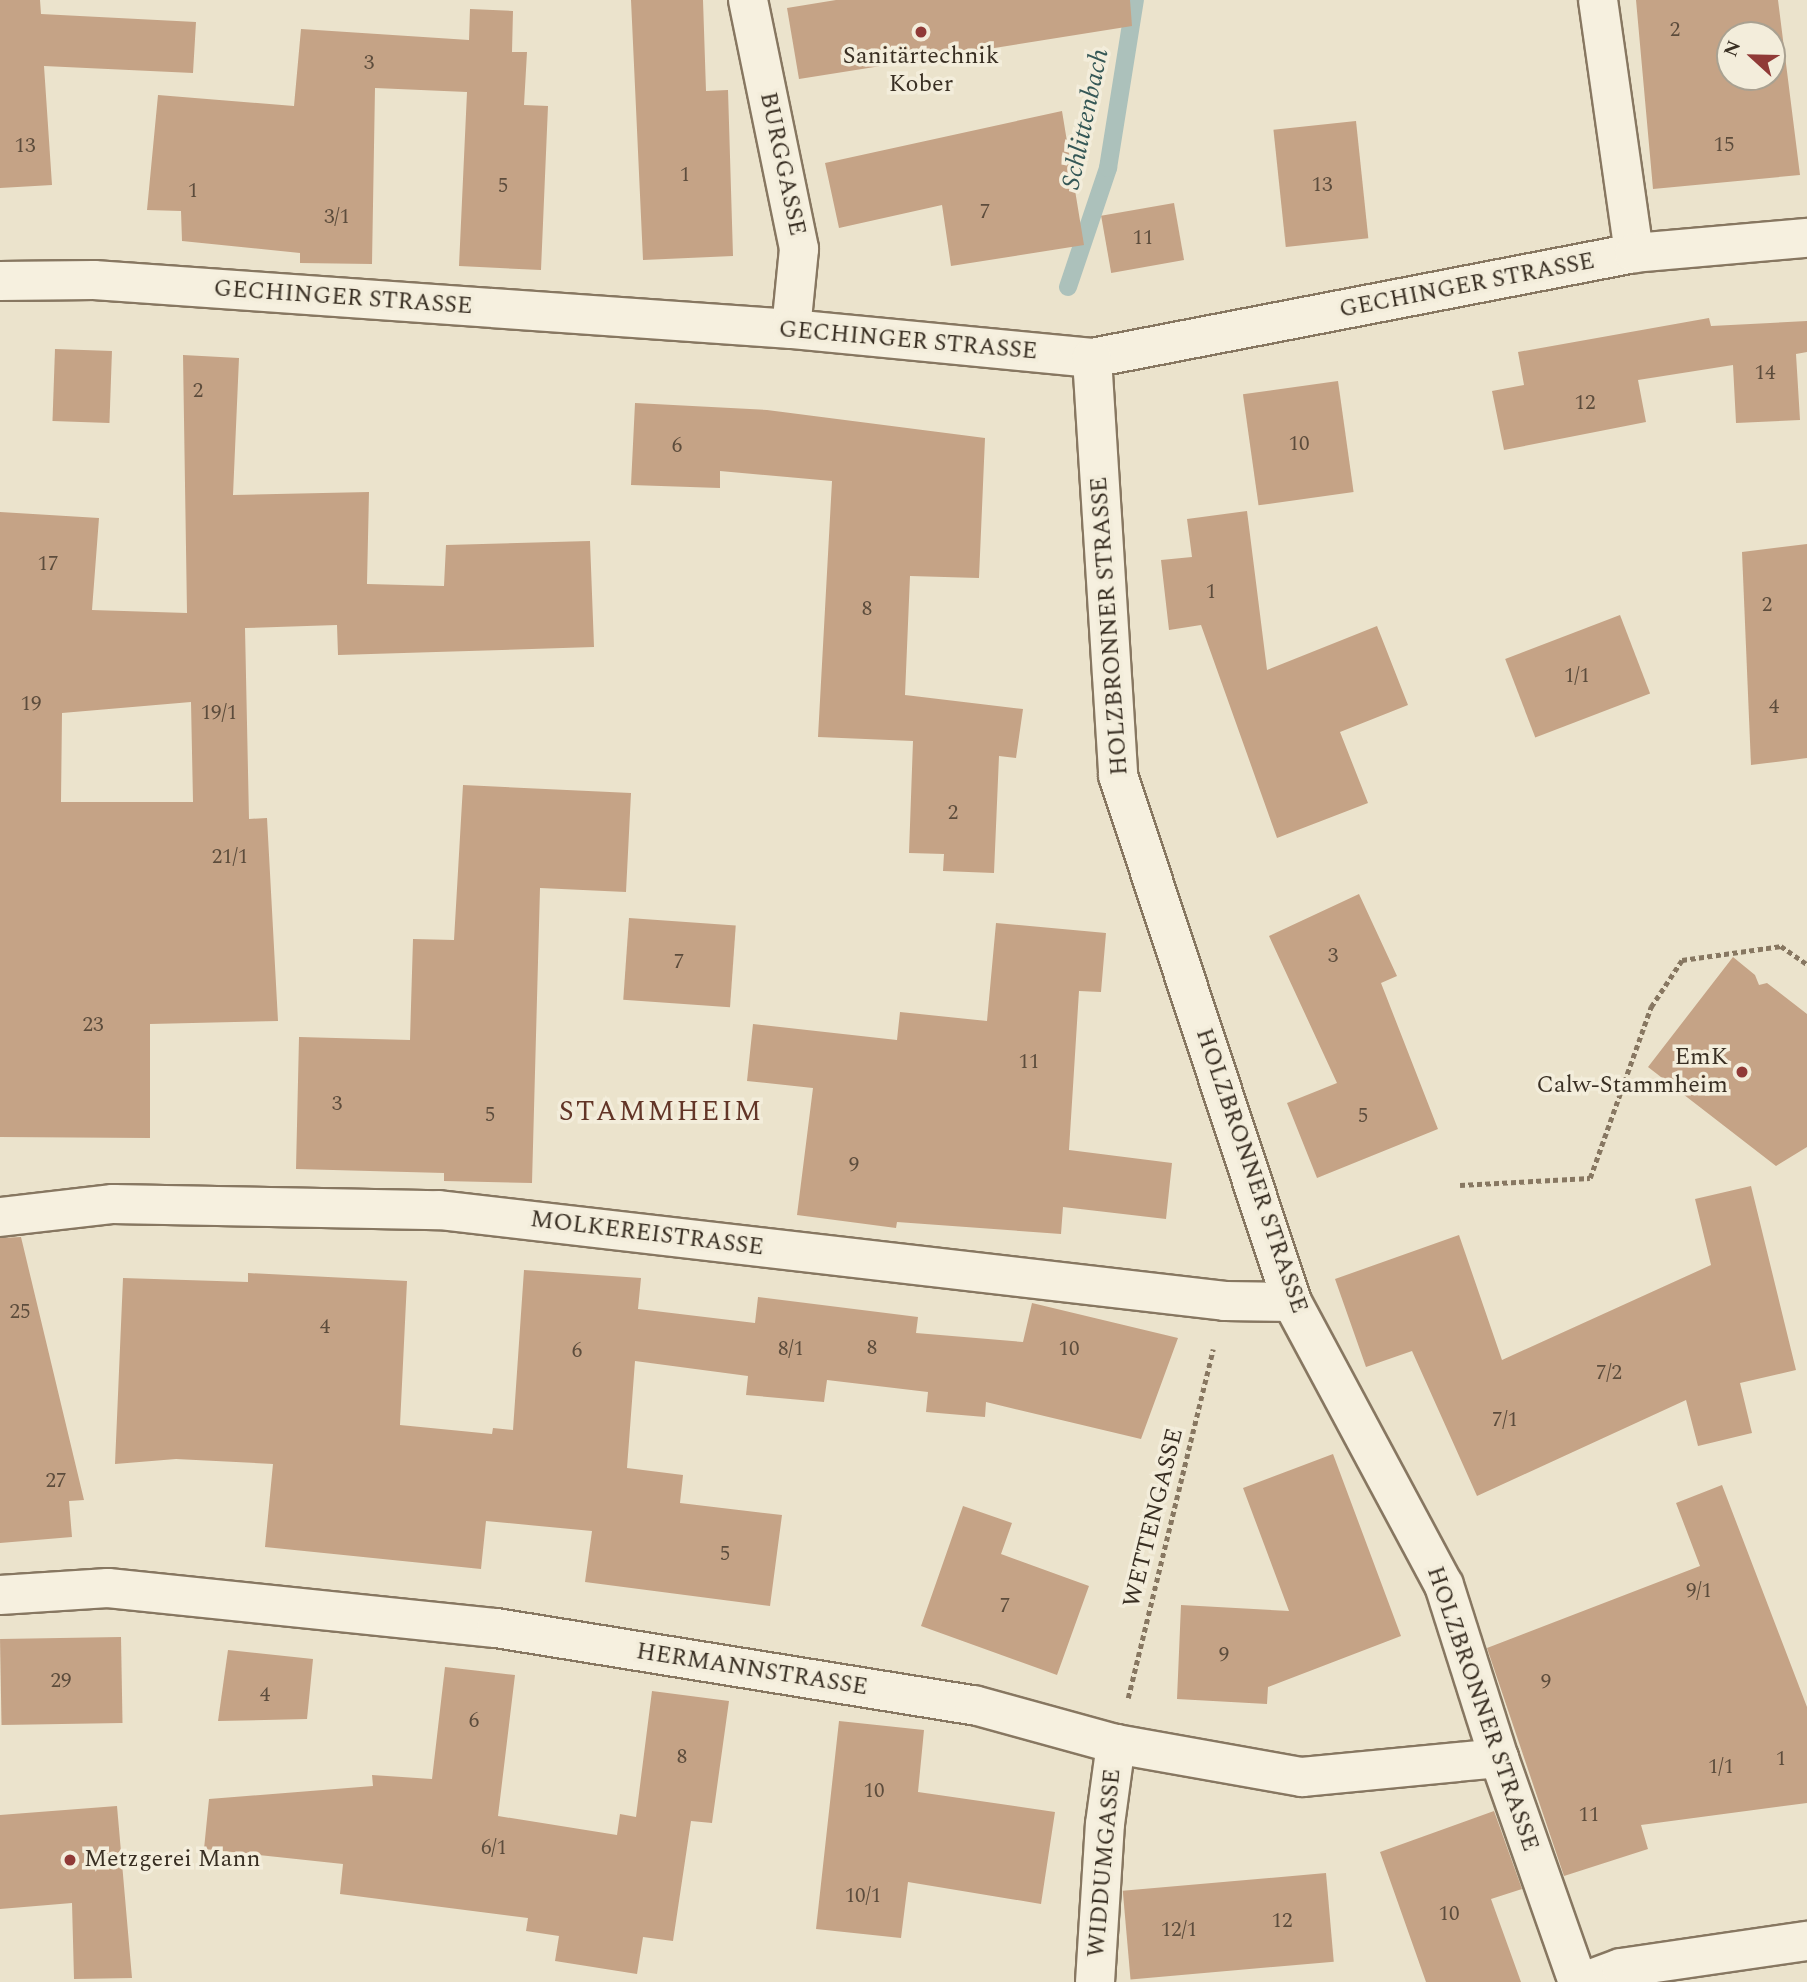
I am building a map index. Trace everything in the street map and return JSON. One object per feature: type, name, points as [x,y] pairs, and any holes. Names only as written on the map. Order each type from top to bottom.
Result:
[{"type":"street","name":"BURGGASSE","points":[[748,0],[799,249],[791,329]]},
{"type":"street","points":[[1598,0],[1634,253]]},
{"type":"street","name":"GECHINGER STRASSE","points":[[0,281],[94,280],[791,329],[1092,358],[1634,253],[1807,238]]},
{"type":"street","name":"HOLZBRONNER STRASSE","points":[[1092,358],[1118,775],[1292,1302],[1444,1585],[1499,1758],[1581,1982]]},
{"type":"street","name":"MOLKEREISTRASSE","points":[[0,1217],[113,1205],[439,1210],[1225,1301],[1292,1302]]},
{"type":"street","name":"HERMANNSTRASSE","points":[[0,1595],[108,1588],[496,1628],[974,1705],[1116,1744],[1302,1777],[1499,1758]]},
{"type":"street","name":"WIDDUMGASSE","points":[[1095,1982],[1105,1824],[1116,1744]]},
{"type":"street","points":[[1581,1982],[1621,1968],[1807,1941]]},
{"type":"path","points":[[1460,1185],[1590,1178],[1651,1007],[1682,960],[1781,946],[1807,964]]},
{"type":"path","name":"WETTENGASSE","points":[[1116,1744],[1225,1301]]},
{"type":"building","points":[[0,0],[40,0],[41,14],[196,22],[193,73],[44,66],[52,185],[0,188]]},
{"type":"building","points":[[631,0],[703,0],[706,91],[728,90],[733,256],[643,260]]},
{"type":"building","name":"Sanitärtechnik Kober","points":[[836,0],[1130,0],[1132,26],[799,79],[787,8]]},
{"type":"building","points":[[1636,0],[1778,0],[1781,21],[1716,21],[1716,91],[1786,91],[1786,64],[1800,175],[1653,189]]},
{"type":"building","points":[[470,9],[513,11],[512,52],[527,52],[524,105],[548,106],[541,270],[459,266],[467,92],[375,88],[372,264],[300,263],[300,253],[182,241],[181,211],[147,210],[158,95],[294,106],[301,29],[469,40]]},
{"type":"building","points":[[1062,111],[1084,245],[951,266],[942,205],[839,228],[825,163]]},
{"type":"building","points":[[1356,121],[1368,238],[1286,247],[1273,130]]},
{"type":"building","points":[[1174,203],[1184,260],[1111,273],[1101,216]]},
{"type":"building","points":[[1709,318],[1711,326],[1807,321],[1807,352],[1796,354],[1800,420],[1736,423],[1733,365],[1638,380],[1646,422],[1504,450],[1492,391],[1524,385],[1518,352]]},
{"type":"building","points":[[55,349],[112,351],[109,423],[52,421]]},
{"type":"building","points":[[183,355],[239,358],[233,495],[369,492],[367,584],[444,586],[446,545],[590,541],[594,647],[338,655],[337,625],[245,628],[249,819],[267,818],[278,1021],[150,1024],[150,1138],[0,1137],[0,512],[99,518],[92,610],[187,613]],"holes":[[[191,702],[193,802],[61,802],[62,713]]]},
{"type":"building","points":[[1338,381],[1354,492],[1259,505],[1243,394]]},
{"type":"building","points":[[635,403],[767,410],[985,438],[979,578],[910,576],[905,695],[1023,709],[1016,758],[999,756],[994,873],[943,871],[944,854],[909,853],[913,741],[818,737],[832,481],[720,471],[720,488],[631,485]]},
{"type":"building","points":[[1247,511],[1267,670],[1377,626],[1408,705],[1340,732],[1368,803],[1277,838],[1201,625],[1169,630],[1161,560],[1192,557],[1187,519]]},
{"type":"building","points":[[1807,544],[1807,758],[1751,765],[1742,552]]},
{"type":"building","points":[[1620,615],[1650,693],[1535,738],[1505,659]]},
{"type":"building","points":[[463,785],[631,793],[626,892],[540,888],[532,1183],[444,1181],[444,1173],[296,1169],[299,1037],[410,1040],[413,939],[454,940]]},
{"type":"building","points":[[1359,894],[1397,976],[1381,983],[1438,1129],[1317,1178],[1287,1103],[1337,1083],[1269,936]]},
{"type":"building","points":[[629,918],[736,925],[730,1007],[623,1000]]},
{"type":"building","points":[[996,923],[1106,933],[1101,992],[1079,991],[1069,1150],[1172,1163],[1166,1219],[1063,1207],[1061,1234],[897,1222],[896,1228],[797,1215],[813,1088],[747,1081],[753,1024],[897,1040],[900,1012],[987,1021]]},
{"type":"building","points":[[1733,957],[1755,975],[1759,985],[1767,983],[1807,1014],[1807,1147],[1776,1166],[1648,1067]]},
{"type":"building","points":[[1751,1186],[1796,1370],[1740,1383],[1752,1433],[1698,1446],[1686,1400],[1477,1496],[1412,1351],[1366,1367],[1335,1279],[1459,1235],[1502,1360],[1711,1265],[1695,1199]]},
{"type":"building","points":[[21,1237],[84,1500],[69,1501],[72,1537],[0,1543],[0,1238]]},
{"type":"building","points":[[524,1270],[641,1278],[638,1309],[755,1323],[758,1297],[918,1317],[916,1333],[1023,1342],[1032,1303],[1178,1338],[1141,1439],[986,1402],[985,1417],[926,1412],[928,1392],[827,1380],[824,1402],[746,1395],[748,1376],[635,1361],[627,1468],[683,1475],[680,1503],[782,1515],[770,1606],[585,1582],[592,1531],[486,1521],[481,1569],[265,1547],[273,1464],[176,1459],[115,1464],[123,1278],[248,1282],[248,1273],[407,1281],[400,1425],[492,1434],[493,1428],[513,1430]]},
{"type":"building","points":[[1333,1454],[1401,1636],[1268,1687],[1267,1704],[1177,1699],[1181,1605],[1289,1611],[1243,1488]]},
{"type":"building","points":[[1722,1485],[1807,1707],[1807,1803],[1641,1825],[1648,1849],[1564,1876],[1487,1648],[1700,1566],[1676,1503]]},
{"type":"building","points":[[963,1506],[1012,1523],[1001,1554],[1089,1586],[1057,1675],[921,1626]]},
{"type":"building","points":[[121,1637],[123,1723],[2,1725],[0,1639]]},
{"type":"building","points":[[228,1650],[313,1659],[307,1719],[218,1721]]},
{"type":"building","points":[[445,1667],[515,1675],[498,1816],[617,1835],[620,1814],[636,1817],[652,1691],[729,1701],[712,1823],[691,1821],[673,1941],[643,1937],[637,1974],[555,1961],[559,1936],[526,1931],[528,1918],[340,1894],[343,1864],[204,1849],[209,1799],[373,1786],[372,1775],[432,1779]]},
{"type":"building","points":[[839,1721],[924,1730],[918,1792],[1055,1812],[1041,1904],[908,1882],[901,1938],[816,1929]]},
{"type":"building","points":[[117,1806],[132,1978],[74,1979],[72,1903],[0,1909],[0,1815]]},
{"type":"building","points":[[1494,1811],[1522,1889],[1491,1899],[1521,1982],[1426,1982],[1380,1852]]},
{"type":"building","points":[[1326,1873],[1334,1962],[1131,1979],[1123,1891]]},
{"type":"waterway","name":"Schlittenbach","points":[[1068,287],[1108,168],[1135,0]]},
{"type":"place","name":"Sanitärtechnik Kober","points":[[921,32]]},
{"type":"place","name":"EmK Calw-Stammheim","points":[[1742,1072]]},
{"type":"place","name":"Metzgerei Mann","points":[[70,1860]]},
{"type":"district","name":"STAMMHEIM","points":[[661,1112]]}]
